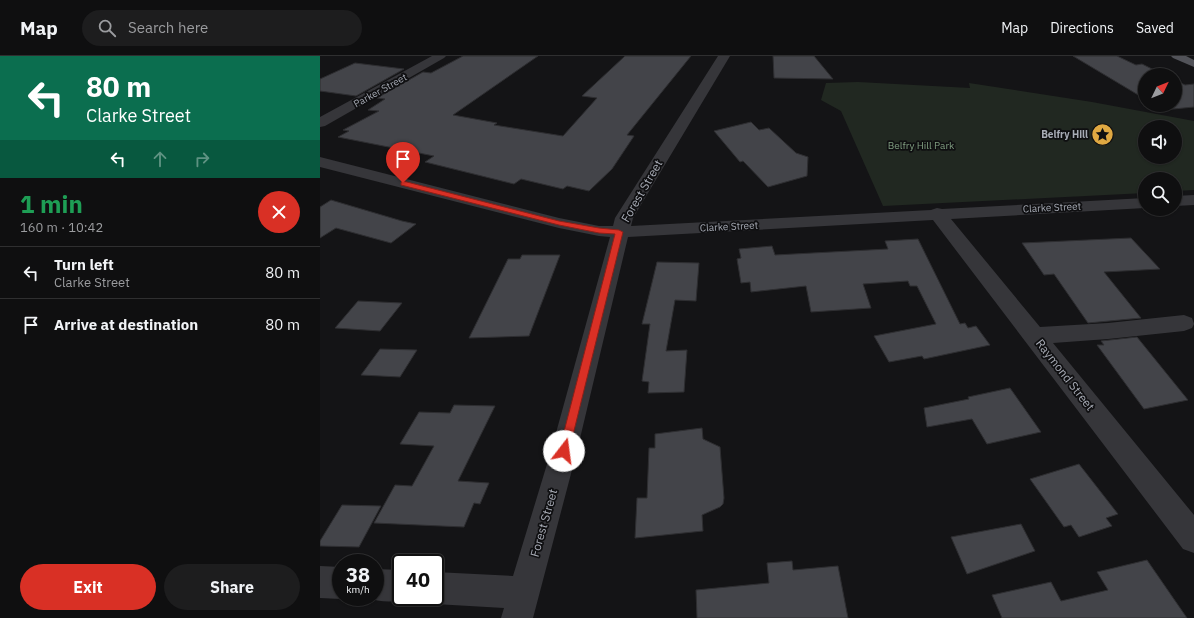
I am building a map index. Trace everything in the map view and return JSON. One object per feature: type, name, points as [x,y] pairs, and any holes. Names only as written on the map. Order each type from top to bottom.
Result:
[{"type":"main road","points":[[1177,56],[1194,64]]},
{"type":"street","name":"Parker Street","points":[[320,123],[440,56]]},
{"type":"street","name":"Forest Street","points":[[520,605],[564,451],[619,232],[632,205],[724,56]]},
{"type":"street","name":"Clarke Street","points":[[320,162],[559,223],[599,231],[619,232],[937,213],[1138,203]]},
{"type":"street","points":[[1182,201],[1194,200]]},
{"type":"street","name":"Raymond Street","points":[[937,213],[1194,538]]},
{"type":"street","points":[[1034,336],[1108,331],[1184,323]]},
{"type":"street","points":[[320,582],[332,583]]},
{"type":"street","points":[[444,590],[520,605]]},
{"type":"green space","name":"Belfry Hill Park","points":[[858,82],[970,88],[969,83],[1092,102],[1138,111],[1138,112],[1146,112],[1194,121],[1194,190],[1182,191],[1182,172],[1138,172],[1138,193],[883,206],[841,111],[821,100],[826,83]]},
{"type":"building","points":[[463,56],[538,56],[453,115],[497,123],[494,125],[563,136],[597,98],[582,96],[625,56],[691,56],[627,135],[634,136],[612,169],[589,191],[567,186],[563,189],[521,179],[514,184],[425,162],[434,156],[338,137],[349,131],[343,130],[379,111],[368,110],[385,99],[377,98],[423,72],[431,73]]},
{"type":"building","points":[[773,56],[814,56],[833,79],[774,78]]},
{"type":"building","points":[[1073,56],[1117,56],[1136,65],[1142,64],[1150,68],[1138,68],[1138,95]]},
{"type":"building","points":[[355,63],[404,69],[356,96],[320,91],[320,79]]},
{"type":"building","points":[[1182,84],[1185,85],[1194,84],[1194,107],[1182,108]]},
{"type":"building","points":[[751,122],[759,130],[769,128],[796,153],[808,157],[807,176],[768,187],[743,161],[740,162],[714,131]]},
{"type":"building","points":[[331,200],[416,224],[391,243],[336,228],[320,238],[320,207]]},
{"type":"building","points":[[1131,238],[1160,269],[1104,272],[1141,318],[1088,323],[1054,274],[1044,275],[1022,243]]},
{"type":"building","points":[[918,239],[960,324],[965,323],[968,328],[976,326],[990,345],[924,359],[922,356],[889,362],[874,336],[936,324],[917,286],[910,286],[908,281],[863,284],[871,308],[811,312],[806,286],[751,292],[750,282],[741,283],[737,259],[741,258],[739,249],[772,246],[775,255],[888,249],[885,241]]},
{"type":"building","points":[[522,255],[560,255],[529,336],[469,338],[508,259],[520,259]]},
{"type":"building","points":[[657,262],[699,263],[696,301],[675,300],[666,351],[687,350],[684,392],[648,393],[649,382],[642,381],[650,324],[642,324]]},
{"type":"building","points":[[358,301],[402,303],[380,331],[335,328]]},
{"type":"building","points":[[1137,337],[1188,400],[1144,409],[1097,345],[1104,345],[1101,341]]},
{"type":"building","points":[[380,349],[417,350],[400,377],[361,375]]},
{"type":"building","points":[[1010,388],[1041,432],[987,444],[972,419],[927,427],[924,408],[969,399],[968,397]]},
{"type":"building","points":[[454,405],[495,406],[458,481],[489,483],[480,504],[474,503],[464,527],[374,523],[395,485],[412,486],[434,446],[400,444],[419,412],[450,413]]},
{"type":"building","points":[[702,428],[703,439],[720,447],[724,498],[723,504],[720,507],[702,515],[703,531],[635,538],[637,498],[647,498],[649,448],[655,448],[655,434]]},
{"type":"building","points":[[1079,464],[1118,514],[1106,518],[1112,526],[1079,537],[1071,525],[1064,527],[1030,479]]},
{"type":"building","points":[[342,505],[381,506],[359,547],[320,546],[320,541]]},
{"type":"building","points":[[1021,524],[1035,551],[967,574],[951,537]]},
{"type":"building","points":[[1147,560],[1187,618],[1002,618],[992,595],[1051,582],[1061,601],[1108,590],[1097,572]]},
{"type":"building","points":[[792,561],[793,570],[838,566],[848,618],[697,618],[696,590],[769,583],[767,563]]},
{"type":"place","name":"Belfry Hill","points":[[1103,134]]},
{"type":"route","points":[[403,183],[581,228],[619,232],[564,451]]}]
